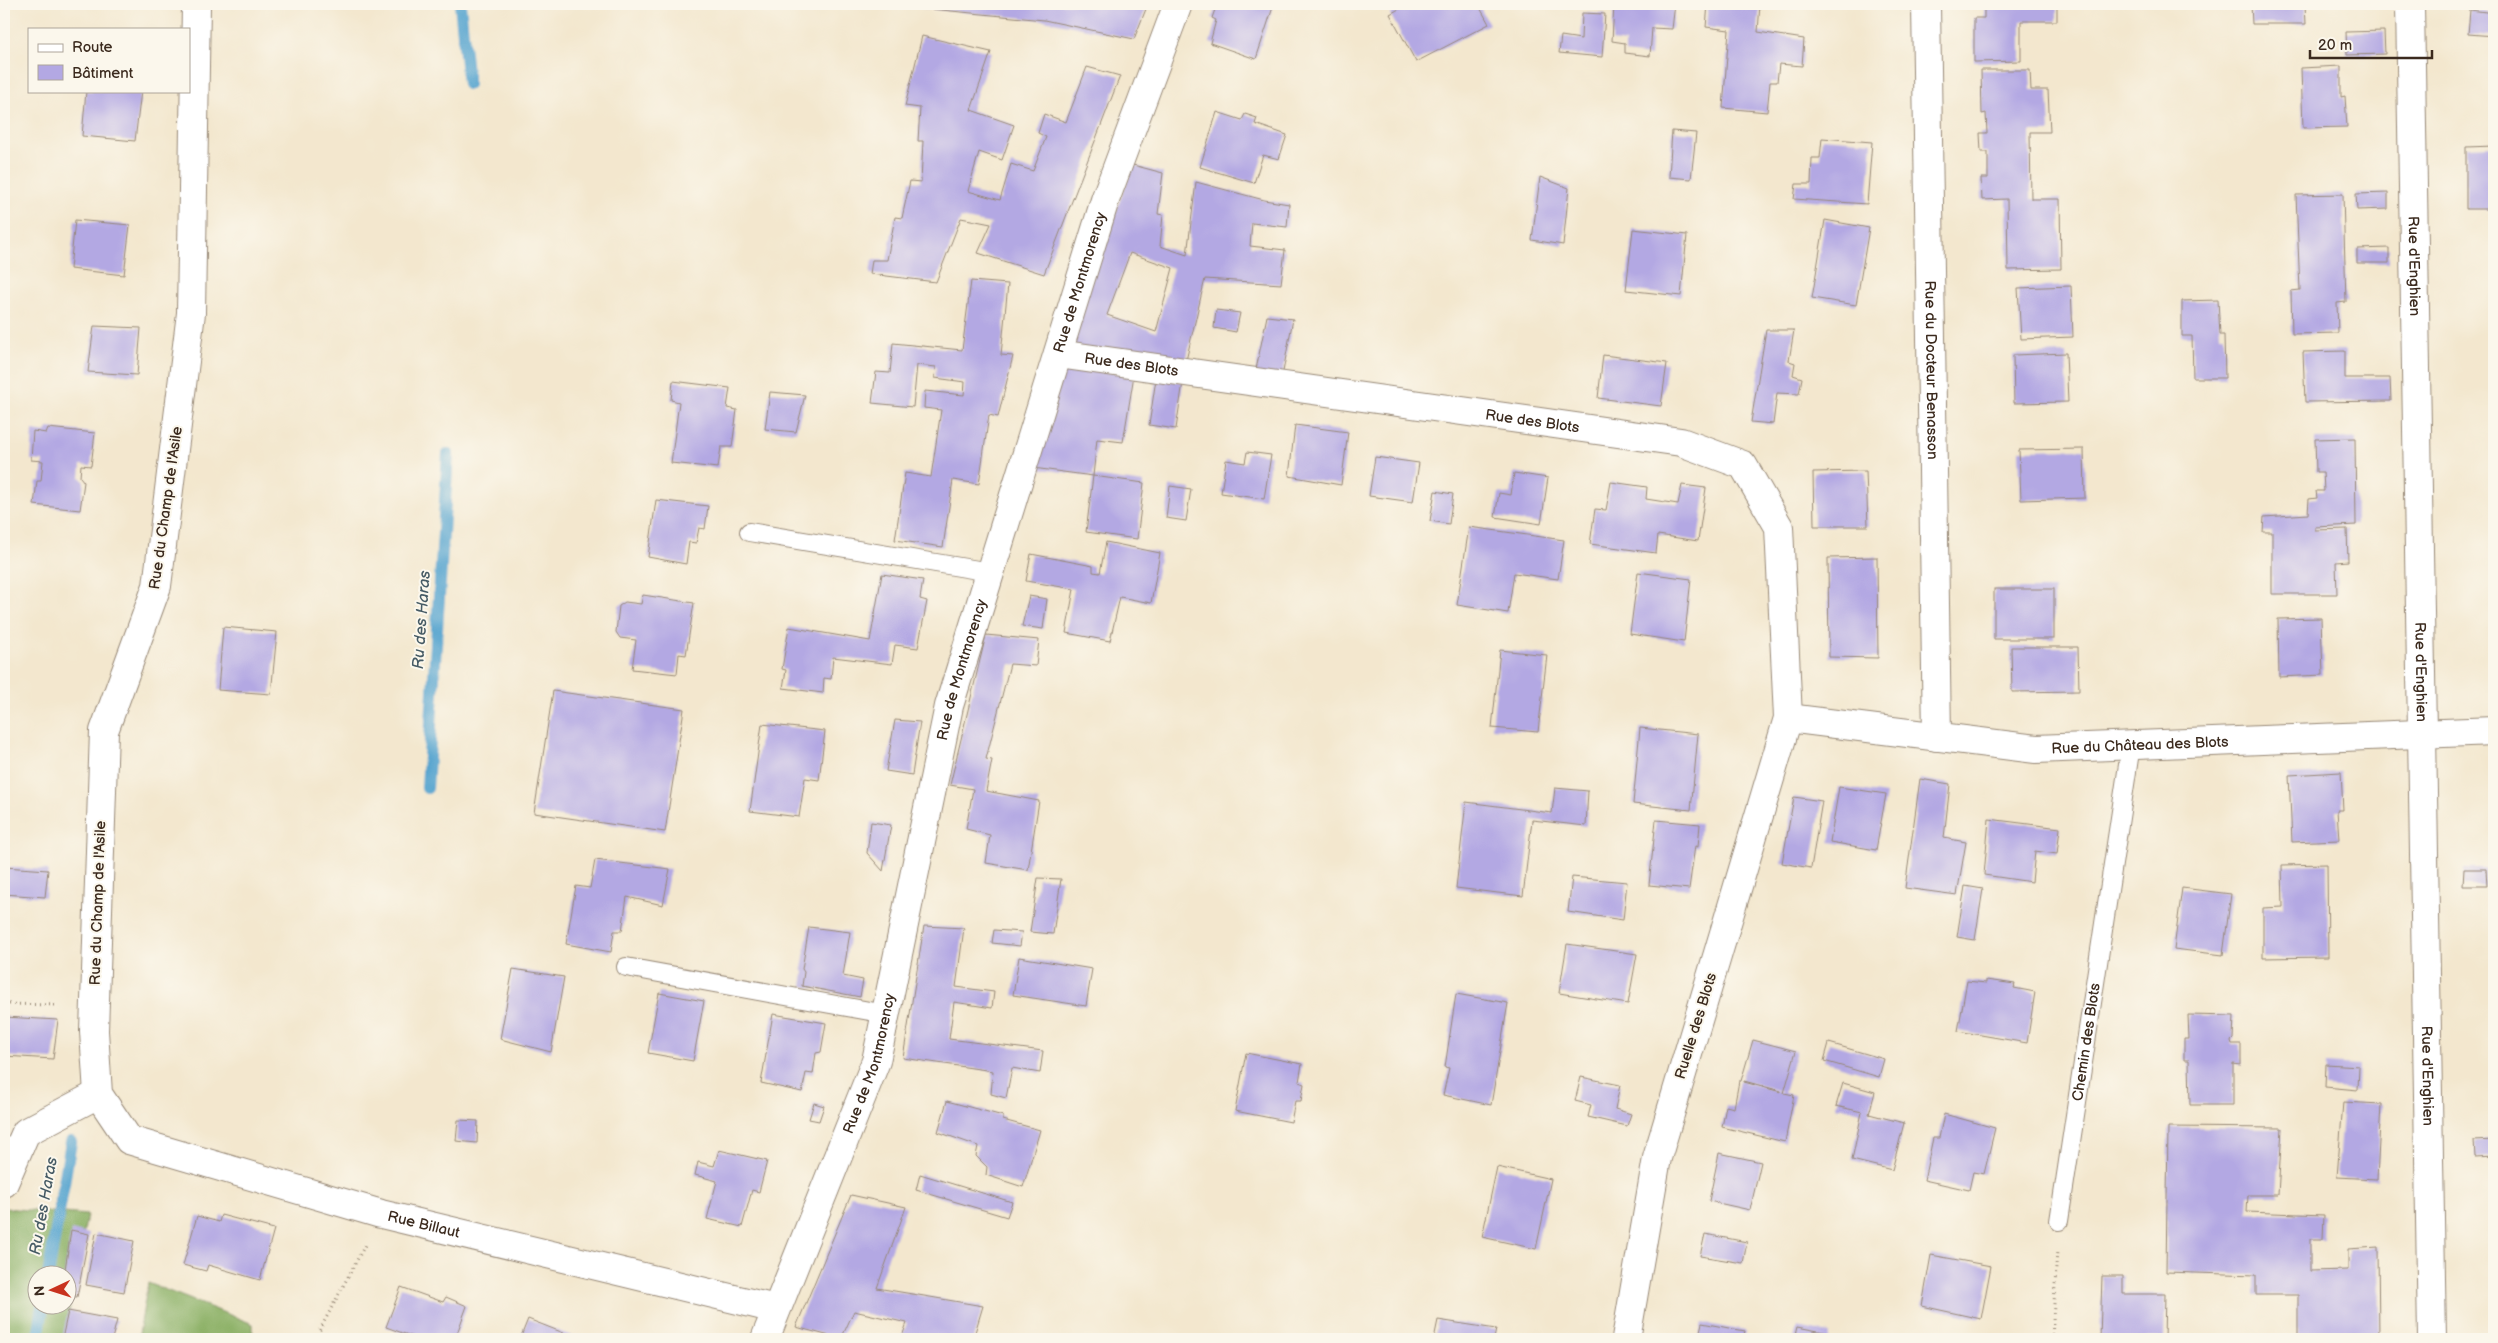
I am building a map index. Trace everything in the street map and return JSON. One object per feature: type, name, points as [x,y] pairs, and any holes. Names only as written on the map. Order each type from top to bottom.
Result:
[{"type":"street","name":"Rue du Champ de l'Asile","points":[[98,1094],[94,1031],[104,731],[158,586],[191,313],[196,4]]},
{"type":"street","name":"Rue de Montmorency","points":[[765,1339],[876,1061],[949,706],[1105,200],[1178,4]]},
{"type":"street","name":"Rue du Docteur Benasson","points":[[1926,4],[1937,737]]},
{"type":"street","name":"Rue d'Enghien","points":[[2410,4],[2432,1339]]},
{"type":"street","name":"Rue des Blots","points":[[1058,354],[1680,442],[1744,465],[1778,527],[1788,718]]},
{"type":"street","name":"Rue du Château des Blots","points":[[1788,718],[2036,749],[2494,731]]},
{"type":"street","name":"Ruelle des Blots","points":[[1626,1339],[1657,1158],[1788,718]]},
{"type":"street","points":[[4,1183],[26,1132],[98,1094]]},
{"type":"street","name":"Rue Billaut","points":[[98,1094],[129,1140],[381,1214],[776,1310]]},
{"type":"lane","points":[[749,532],[990,572]]},
{"type":"lane","name":"Chemin des Blots","points":[[2059,1221],[2131,746]]},
{"type":"lane","points":[[626,966],[886,1014]]},
{"type":"path","points":[[4,1004],[95,1006]]},
{"type":"path","points":[[315,1339],[381,1214]]},
{"type":"path","points":[[2052,1339],[2059,1221]]},
{"type":"green space","points":[[4,1208],[87,1215],[78,1266],[28,1266],[28,1316],[68,1316],[64,1339],[4,1339]]},
{"type":"green space","points":[[148,1283],[253,1324],[253,1339],[138,1339]]},
{"type":"building","points":[[879,4],[1148,4],[1134,39],[1044,20]]},
{"type":"building","points":[[1217,4],[1274,4],[1256,59],[1210,43],[1216,20],[1212,18]]},
{"type":"building","points":[[1408,4],[1478,4],[1489,24],[1416,62],[1390,14]]},
{"type":"building","points":[[1614,4],[1675,4],[1672,29],[1652,28],[1650,56],[1625,53],[1625,43],[1612,41]]},
{"type":"building","points":[[1708,4],[1760,4],[1758,32],[1804,39],[1802,66],[1779,64],[1777,82],[1770,82],[1767,112],[1723,108],[1729,30],[1706,27]]},
{"type":"building","points":[[1984,4],[2057,4],[2057,21],[2021,21],[2021,61],[1974,62],[1974,18],[1984,18]]},
{"type":"building","points":[[2251,4],[2305,4],[2306,24],[2252,24]]},
{"type":"building","points":[[2470,10],[2494,13],[2494,36],[2468,34]]},
{"type":"building","points":[[1582,13],[1605,14],[1602,57],[1559,53],[1561,36],[1581,39]]},
{"type":"building","points":[[2384,31],[2385,54],[2347,55],[2346,32]]},
{"type":"building","points":[[922,36],[991,52],[971,110],[1014,125],[1002,160],[979,152],[968,191],[1000,200],[1011,164],[1033,171],[1046,137],[1038,133],[1044,114],[1066,122],[1087,67],[1120,76],[1044,274],[978,253],[991,224],[961,218],[936,282],[870,274],[872,260],[887,260],[895,217],[902,218],[910,181],[921,182],[923,141],[918,141],[920,108],[905,106]]},
{"type":"building","points":[[2341,66],[2341,97],[2345,96],[2347,127],[2303,128],[2301,68]]},
{"type":"building","points":[[1981,70],[2030,70],[2031,90],[2048,90],[2050,132],[2030,132],[2031,199],[2060,199],[2061,269],[2008,270],[2007,199],[1982,200],[1981,178],[1988,178],[1988,152],[1981,152],[1980,133],[1987,133],[1986,113],[1982,114]]},
{"type":"building","points":[[86,92],[141,92],[135,141],[82,136]]},
{"type":"building","points":[[1217,112],[1242,120],[1245,114],[1257,118],[1255,124],[1287,135],[1279,159],[1263,155],[1254,183],[1200,167]]},
{"type":"building","points":[[1672,131],[1696,133],[1691,179],[1669,177]]},
{"type":"building","points":[[1822,138],[1872,142],[1867,204],[1794,199],[1796,184],[1811,184],[1812,158],[1820,158]]},
{"type":"building","points":[[2494,146],[2494,209],[2466,209],[2466,147]]},
{"type":"building","points":[[1133,165],[1163,173],[1158,214],[1163,215],[1160,246],[1187,255],[1196,182],[1264,200],[1289,204],[1287,227],[1252,223],[1250,246],[1285,250],[1281,284],[1205,279],[1185,365],[1073,347],[1076,320]],"holes":[[[1130,253],[1173,268],[1156,332],[1107,315]]]},
{"type":"building","points":[[1540,177],[1569,188],[1563,245],[1532,240]]},
{"type":"building","points":[[2388,193],[2388,209],[2357,210],[2356,194]]},
{"type":"building","points":[[2343,194],[2346,302],[2337,303],[2338,333],[2292,334],[2291,291],[2300,290],[2296,195]]},
{"type":"building","points":[[75,220],[130,225],[124,275],[70,269]]},
{"type":"building","points":[[1825,220],[1869,228],[1856,305],[1812,298]]},
{"type":"building","points":[[1633,229],[1687,235],[1681,296],[1626,290]]},
{"type":"building","points":[[2389,248],[2389,263],[2357,263],[2357,249]]},
{"type":"building","points":[[971,281],[1008,284],[1001,355],[1013,356],[998,417],[989,415],[979,484],[953,480],[943,547],[895,540],[905,473],[931,477],[941,410],[924,408],[925,391],[964,395],[965,382],[935,378],[936,367],[917,365],[913,407],[872,403],[876,372],[890,373],[893,343],[962,350]]},
{"type":"building","points":[[2071,286],[2073,337],[2021,339],[2018,288]]},
{"type":"building","points":[[2218,300],[2220,335],[2224,335],[2225,378],[2193,378],[2192,336],[2182,336],[2182,301]]},
{"type":"building","points":[[1216,310],[1240,313],[1236,332],[1214,328]]},
{"type":"building","points":[[1267,316],[1293,319],[1282,377],[1255,374]]},
{"type":"building","points":[[94,326],[141,328],[137,375],[88,372]]},
{"type":"building","points":[[1766,330],[1794,330],[1789,361],[1795,363],[1793,375],[1802,378],[1799,394],[1777,393],[1773,424],[1751,422]]},
{"type":"building","points":[[2345,351],[2345,378],[2390,378],[2391,401],[2305,402],[2303,352]]},
{"type":"building","points":[[2066,353],[2068,402],[2014,403],[2013,355]]},
{"type":"building","points":[[1603,355],[1667,363],[1661,406],[1598,398]]},
{"type":"building","points":[[1064,365],[1134,375],[1123,442],[1097,439],[1093,476],[1033,468]]},
{"type":"building","points":[[1156,379],[1183,382],[1176,429],[1149,425]]},
{"type":"building","points":[[673,381],[730,388],[727,408],[737,410],[732,447],[721,447],[718,468],[671,463],[679,402],[671,400]]},
{"type":"building","points":[[770,392],[805,395],[796,432],[765,429]]},
{"type":"building","points":[[1295,425],[1348,432],[1341,485],[1289,476]]},
{"type":"building","points":[[48,428],[95,433],[91,466],[81,465],[80,477],[84,482],[80,510],[34,505],[37,481],[41,481],[43,461],[31,460],[33,431],[46,433]]},
{"type":"building","points":[[2355,438],[2356,525],[2315,527],[2315,530],[2347,529],[2348,561],[2336,562],[2337,594],[2272,594],[2272,532],[2263,532],[2264,517],[2308,514],[2309,499],[2317,498],[2316,491],[2324,491],[2323,472],[2316,472],[2315,439]]},
{"type":"building","points":[[2084,449],[2085,498],[2021,500],[2019,450]]},
{"type":"building","points":[[1247,452],[1271,455],[1264,499],[1221,493],[1226,460],[1245,463]]},
{"type":"building","points":[[1375,457],[1419,463],[1413,502],[1369,496]]},
{"type":"building","points":[[1866,471],[1868,526],[1814,526],[1813,472]]},
{"type":"building","points":[[1514,473],[1548,478],[1541,524],[1495,517],[1499,493],[1511,495]]},
{"type":"building","points":[[1093,476],[1144,483],[1137,539],[1086,532]]},
{"type":"building","points":[[1611,482],[1647,487],[1646,499],[1678,504],[1682,485],[1706,488],[1698,541],[1658,535],[1656,553],[1590,544],[1595,509],[1606,510]]},
{"type":"building","points":[[1170,486],[1191,489],[1186,521],[1166,518]]},
{"type":"building","points":[[1435,491],[1453,494],[1449,524],[1430,521]]},
{"type":"building","points":[[656,500],[708,506],[705,529],[699,528],[696,543],[689,542],[686,564],[648,557]]},
{"type":"building","points":[[1469,527],[1564,540],[1558,579],[1514,573],[1508,613],[1457,605]]},
{"type":"building","points":[[1106,542],[1160,553],[1151,603],[1120,597],[1110,641],[1066,633],[1074,589],[1026,581],[1031,554],[1093,566],[1093,572],[1100,573]]},
{"type":"building","points":[[1877,557],[1878,658],[1829,657],[1828,558]]},
{"type":"building","points":[[1638,572],[1691,579],[1684,642],[1630,634]]},
{"type":"building","points":[[882,574],[923,580],[920,599],[927,601],[918,648],[895,645],[892,664],[833,657],[831,679],[824,678],[823,693],[783,688],[786,670],[782,669],[789,627],[870,641]]},
{"type":"building","points":[[1994,589],[2054,589],[2054,639],[1994,639]]},
{"type":"building","points":[[643,595],[694,603],[686,655],[679,654],[677,674],[632,669],[636,640],[620,638],[616,632],[619,606],[625,602],[641,604]]},
{"type":"building","points":[[1029,596],[1047,599],[1043,629],[1022,626]]},
{"type":"building","points":[[2321,618],[2323,675],[2279,677],[2278,619]]},
{"type":"building","points":[[223,627],[277,632],[271,694],[218,690]]},
{"type":"building","points":[[986,635],[1039,640],[1036,666],[1010,664],[986,759],[992,760],[986,791],[1039,801],[1028,870],[986,863],[990,835],[966,829],[973,789],[950,785]]},
{"type":"building","points":[[2011,647],[2078,647],[2079,691],[2012,692]]},
{"type":"building","points":[[1500,650],[1547,655],[1538,732],[1492,728]]},
{"type":"building","points":[[553,691],[684,709],[665,832],[534,813]]},
{"type":"building","points":[[895,720],[920,722],[912,775],[886,771]]},
{"type":"building","points":[[762,724],[825,731],[819,780],[805,778],[799,817],[750,811]]},
{"type":"building","points":[[1640,728],[1698,734],[1691,810],[1633,804]]},
{"type":"building","points":[[2341,772],[2343,810],[2337,810],[2339,840],[2292,842],[2289,775]]},
{"type":"building","points":[[1920,779],[1950,784],[1944,838],[1966,842],[1957,895],[1905,888]]},
{"type":"building","points":[[1839,787],[1886,794],[1876,850],[1830,842]]},
{"type":"building","points":[[1555,788],[1588,791],[1586,826],[1532,820],[1523,896],[1456,888],[1466,802],[1552,813]]},
{"type":"building","points":[[1794,797],[1822,801],[1811,868],[1782,863]]},
{"type":"building","points":[[1989,819],[2060,828],[2057,854],[2035,851],[2032,882],[1984,875]]},
{"type":"building","points":[[1656,820],[1700,824],[1698,847],[1695,846],[1689,889],[1649,885]]},
{"type":"building","points":[[871,822],[891,825],[883,871],[867,853]]},
{"type":"building","points":[[595,860],[670,869],[663,905],[627,897],[622,931],[614,931],[611,952],[566,944],[576,886],[590,888]]},
{"type":"building","points":[[2327,864],[2328,957],[2263,958],[2263,908],[2283,907],[2282,865]]},
{"type":"building","points":[[4,867],[48,870],[45,897],[4,894]]},
{"type":"building","points":[[2464,869],[2486,869],[2487,886],[2463,886]]},
{"type":"building","points":[[1572,877],[1627,882],[1623,920],[1568,912]]},
{"type":"building","points":[[1038,878],[1061,879],[1053,934],[1030,932]]},
{"type":"building","points":[[1965,886],[1983,889],[1975,940],[1957,937]]},
{"type":"building","points":[[2182,888],[2231,894],[2223,955],[2174,949]]},
{"type":"building","points":[[924,926],[964,928],[956,987],[994,992],[992,1008],[954,1002],[949,1039],[1043,1051],[1040,1073],[1012,1068],[1006,1098],[991,1094],[993,1071],[903,1058]]},
{"type":"building","points":[[809,927],[850,932],[843,976],[863,980],[860,997],[802,986],[804,972],[802,969]]},
{"type":"building","points":[[994,930],[1022,932],[1020,946],[992,943]]},
{"type":"building","points":[[1567,944],[1637,954],[1628,1004],[1559,993]]},
{"type":"building","points":[[1019,957],[1092,969],[1086,1006],[1013,995]]},
{"type":"building","points":[[513,969],[564,977],[551,1052],[500,1039]]},
{"type":"building","points":[[1986,980],[2015,984],[2014,988],[2035,992],[2027,1043],[1958,1031],[1967,981],[1986,983]]},
{"type":"building","points":[[659,993],[704,1001],[693,1061],[648,1053]]},
{"type":"building","points":[[1456,994],[1508,1003],[1491,1105],[1443,1095],[1449,1068],[1445,1067]]},
{"type":"building","points":[[773,1014],[826,1023],[821,1052],[816,1053],[813,1074],[806,1073],[802,1092],[761,1083]]},
{"type":"building","points":[[2188,1015],[2234,1016],[2233,1039],[2231,1041],[2232,1044],[2241,1044],[2241,1065],[2233,1064],[2233,1105],[2190,1105],[2189,1060],[2184,1060],[2184,1039],[2189,1039]]},
{"type":"building","points":[[4,1017],[58,1020],[53,1059],[4,1056]]},
{"type":"building","points":[[1753,1040],[1796,1051],[1784,1093],[1794,1095],[1785,1142],[1722,1127],[1726,1106],[1734,1108],[1739,1081],[1741,1081]],"holes":[[[1744,1081],[1781,1091],[1781,1092]]]},
{"type":"building","points":[[1829,1043],[1884,1059],[1879,1077],[1824,1061]]},
{"type":"building","points":[[1246,1053],[1302,1064],[1299,1082],[1304,1084],[1301,1101],[1295,1101],[1291,1122],[1235,1111]]},
{"type":"building","points":[[2326,1064],[2359,1066],[2358,1090],[2325,1087]]},
{"type":"building","points":[[1581,1077],[1620,1085],[1615,1109],[1631,1114],[1627,1126],[1588,1117],[1591,1105],[1575,1101]]},
{"type":"building","points":[[1843,1083],[1875,1092],[1869,1114],[1904,1123],[1892,1170],[1852,1160],[1862,1112],[1836,1106]]},
{"type":"building","points":[[947,1101],[1003,1116],[1003,1120],[1040,1130],[1023,1187],[986,1175],[987,1167],[976,1156],[978,1146],[938,1132]]},
{"type":"building","points":[[2343,1102],[2381,1104],[2377,1179],[2337,1177]]},
{"type":"building","points":[[814,1103],[824,1106],[819,1121],[809,1119]]},
{"type":"building","points":[[1944,1114],[1995,1128],[1984,1174],[1973,1172],[1969,1190],[1924,1180],[1933,1138],[1939,1138]]},
{"type":"building","points":[[458,1120],[478,1121],[477,1143],[456,1141]]},
{"type":"building","points":[[2168,1127],[2282,1128],[2278,1195],[2248,1195],[2247,1212],[2324,1215],[2323,1239],[2310,1239],[2310,1271],[2348,1270],[2348,1249],[2378,1247],[2379,1339],[2298,1339],[2298,1295],[2256,1295],[2256,1275],[2166,1272]]},
{"type":"building","points":[[2494,1140],[2494,1156],[2475,1157],[2474,1141]]},
{"type":"building","points":[[719,1150],[767,1161],[759,1192],[752,1190],[742,1227],[707,1219],[717,1181],[695,1175],[698,1162],[714,1166]]},
{"type":"building","points":[[1719,1153],[1761,1162],[1750,1210],[1709,1201]]},
{"type":"building","points":[[1497,1167],[1551,1179],[1536,1249],[1482,1237]]},
{"type":"building","points":[[920,1174],[1012,1202],[1007,1217],[916,1190]]},
{"type":"building","points":[[851,1195],[906,1207],[877,1288],[983,1306],[973,1339],[901,1339],[907,1323],[854,1311],[841,1339],[796,1327]]},
{"type":"building","points":[[221,1215],[274,1229],[260,1280],[208,1265],[206,1271],[183,1265],[197,1216],[219,1222]]},
{"type":"building","points":[[71,1230],[89,1234],[78,1292],[78,1266],[66,1266]]},
{"type":"building","points":[[96,1233],[134,1241],[124,1292],[86,1285]]},
{"type":"building","points":[[1705,1234],[1747,1242],[1743,1263],[1700,1256]]},
{"type":"building","points":[[1931,1255],[1991,1266],[1981,1319],[1922,1306]]},
{"type":"building","points":[[2102,1276],[2123,1276],[2123,1294],[2165,1294],[2164,1339],[2100,1339]]},
{"type":"building","points":[[401,1287],[443,1302],[446,1297],[467,1306],[455,1339],[419,1339],[386,1327]]},
{"type":"building","points":[[78,1313],[117,1320],[112,1339],[62,1339],[67,1316],[78,1316]]},
{"type":"building","points":[[528,1319],[579,1339],[520,1339]]},
{"type":"building","points":[[1438,1320],[1496,1329],[1494,1339],[1434,1339]]},
{"type":"building","points":[[1702,1323],[1745,1331],[1743,1339],[1698,1339]]},
{"type":"building","points":[[1797,1327],[1829,1333],[1828,1339],[1794,1339]]},
{"type":"building","points":[[2477,1336],[2494,1336],[2494,1339],[2477,1339]]},
{"type":"waterway","name":"Ru des Haras","points":[[460,4],[468,84]]},
{"type":"waterway","name":"Ru des Haras","points":[[427,788],[448,454]]},
{"type":"waterway","name":"Ru des Haras","points":[[50,1266],[71,1142]]},
{"type":"waterway","name":"Ru des Haras","points":[[38,1339],[41,1316]]}]
